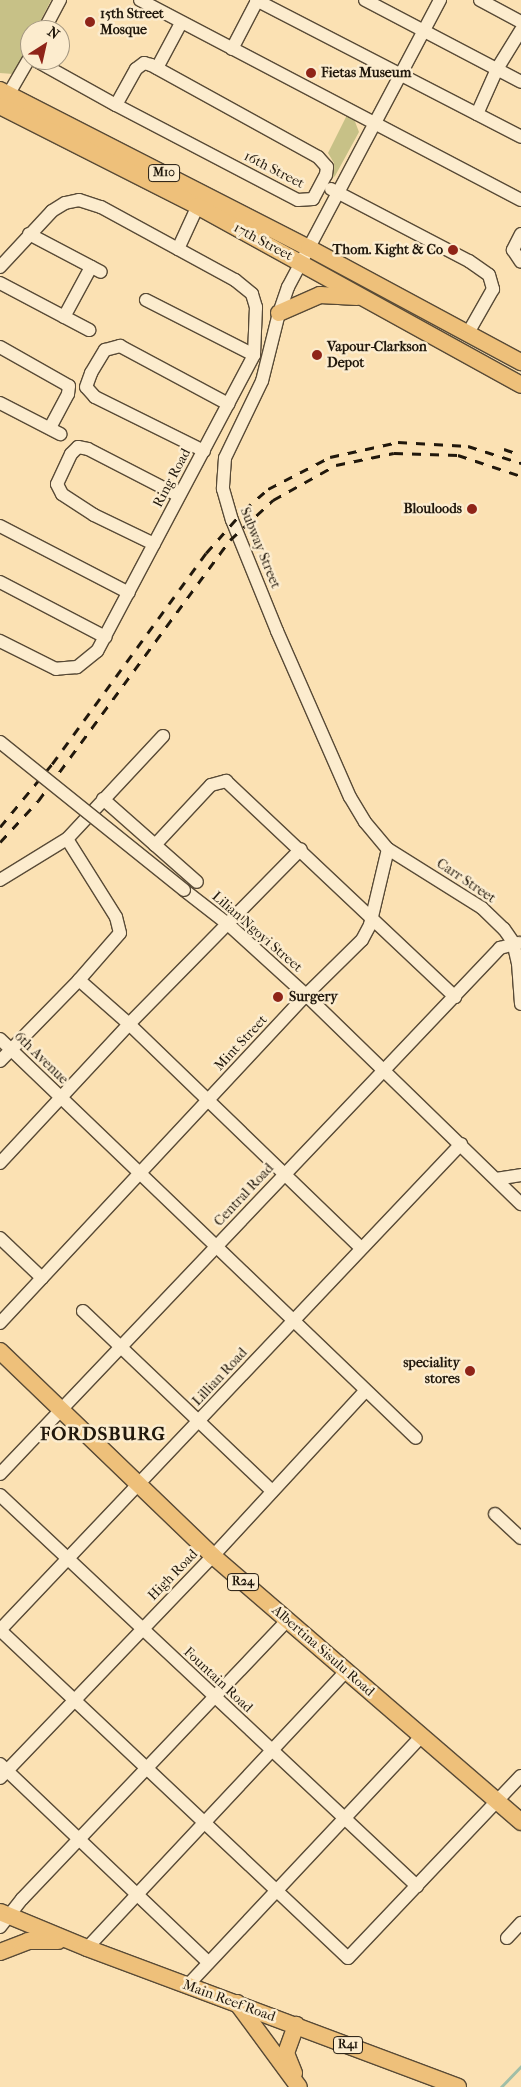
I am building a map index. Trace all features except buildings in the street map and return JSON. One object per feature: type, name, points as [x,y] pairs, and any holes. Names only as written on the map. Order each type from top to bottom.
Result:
[{"type":"main road","name":"17th Street","points":[[2,101],[200,200],[309,248],[521,362]]},
{"type":"main road","name":"17th Street","points":[[200,200],[360,297],[521,385]]},
{"type":"main road","points":[[278,313],[320,296],[360,297]]},
{"type":"main road","name":"Albertina Sisulu Road","points":[[0,1351],[213,1556],[521,1822]]},
{"type":"main road","name":"Main Reef Road","points":[[2,1916],[458,2087]]},
{"type":"main road","points":[[0,1952],[28,1941],[68,1941]]},
{"type":"main road","points":[[237,2003],[299,2087]]},
{"type":"main road","points":[[296,2025],[286,2059],[303,2087]]},
{"type":"street","points":[[49,20],[60,0]]},
{"type":"street","points":[[140,0],[521,200]]},
{"type":"street","points":[[232,49],[256,0],[399,76],[521,137]]},
{"type":"street","points":[[365,0],[521,82]]},
{"type":"street","name":"Subway Street","points":[[388,849],[365,822],[350,797],[310,709],[225,500],[222,475],[225,458],[262,381],[278,313],[301,262],[440,0]]},
{"type":"street","points":[[480,0],[521,22]]},
{"type":"street","points":[[157,68],[181,23]]},
{"type":"street","points":[[478,114],[497,69],[521,30]]},
{"type":"street","points":[[116,105],[139,66],[147,63],[323,161],[327,172],[322,185]]},
{"type":"street","points":[[2,101],[22,70]]},
{"type":"street","name":"16th Street","points":[[53,70],[298,200],[312,199],[322,185],[469,261],[489,275],[493,289],[468,333]]},
{"type":"street","name":"Ring Road","points":[[0,268],[29,234],[57,207],[79,200],[101,207],[236,280],[252,294],[256,307],[254,355],[129,593],[105,637],[90,658],[68,669],[46,666],[0,641]]},
{"type":"street","points":[[178,249],[200,200]]},
{"type":"street","points":[[29,234],[96,270],[64,317]]},
{"type":"street","points":[[521,234],[513,250],[521,262]]},
{"type":"street","points":[[0,283],[89,330]]},
{"type":"street","points":[[146,300],[254,355]]},
{"type":"street","points":[[204,451],[103,401],[91,393],[86,384],[105,350],[114,345],[228,404]]},
{"type":"street","points":[[0,347],[69,386],[55,431],[0,403]]},
{"type":"street","points":[[154,544],[70,501],[57,484],[74,450],[82,447],[179,496]]},
{"type":"street","points":[[0,526],[129,593]]},
{"type":"street","points":[[0,582],[105,637]]},
{"type":"street","points":[[0,880],[67,839],[163,736]]},
{"type":"street","name":"Lilian Ngoyi Street","points":[[0,742],[229,925],[385,1069],[521,1204]]},
{"type":"street","points":[[155,845],[211,785],[226,781],[301,849],[455,997]]},
{"type":"street","points":[[103,799],[198,882]]},
{"type":"street","points":[[0,1061],[115,941],[120,928],[67,839]]},
{"type":"street","points":[[0,1163],[129,1024],[229,925],[301,849]]},
{"type":"street","name":"Mint Street","points":[[0,1323],[306,995],[362,940],[372,917],[388,849]]},
{"type":"street","name":"Carr Street","points":[[388,849],[482,908],[517,943]]},
{"type":"street","points":[[517,943],[521,1004]]},
{"type":"street","name":"Central Road","points":[[0,1474],[500,948],[517,943]]},
{"type":"street","points":[[79,980],[129,1024],[361,1248]]},
{"type":"street","name":"6th Avenue","points":[[0,1039],[416,1438]]},
{"type":"street","name":"Lillian Road","points":[[0,1630],[199,1422],[361,1248],[462,1144]]},
{"type":"street","points":[[496,1179],[521,1175]]},
{"type":"street","points":[[0,1238],[42,1278]]},
{"type":"street","points":[[83,1311],[272,1491]]},
{"type":"street","name":"High Road","points":[[2,1771],[74,1701],[213,1556],[365,1391]]},
{"type":"street","name":"Fountain Road","points":[[0,1494],[214,1698],[417,1886]]},
{"type":"street","points":[[495,1514],[521,1538]]},
{"type":"street","points":[[2,1916],[79,1840],[145,1768],[288,1620]]},
{"type":"street","points":[[0,1630],[348,1958],[521,1776]]},
{"type":"street","points":[[87,1948],[136,1893],[346,1671]]},
{"type":"street","points":[[187,1986],[275,1890],[346,1819],[422,1736]]},
{"type":"street","points":[[2,1771],[79,1840],[208,1962]]},
{"type":"street","points":[[507,1938],[521,1922]]},
{"type":"shaded area","points":[[0,0],[51,0],[41,20],[20,20],[20,60],[13,74],[0,73]]},
{"type":"shaded area","points":[[347,115],[354,119],[359,132],[335,176],[331,179],[334,163],[328,153]]},
{"type":"waterway","points":[[501,2087],[521,2066]]},
{"type":"railway","points":[[0,827],[52,764],[206,553],[244,510],[268,489],[330,457],[398,442],[468,446],[521,463]]},
{"type":"railway","points":[[504,449],[521,455]]},
{"type":"railway","points":[[0,842],[38,801],[230,540],[273,500],[336,465],[394,453],[458,455],[521,476]]},
{"type":"place","name":"15th Street Mosque","points":[[90,22]]},
{"type":"place","name":"Fietas Museum","points":[[311,73]]},
{"type":"place","name":"Thom. Kight & Co","points":[[453,250]]},
{"type":"place","name":"Vapour-Clarkson Depot","points":[[317,355]]},
{"type":"place","name":"Blouloods","points":[[472,509]]},
{"type":"place","name":"Surgery","points":[[278,997]]},
{"type":"place","name":"speciality stores","points":[[470,1371]]},
{"type":"district","name":"FORDSBURG","points":[[103,1435]]}]
